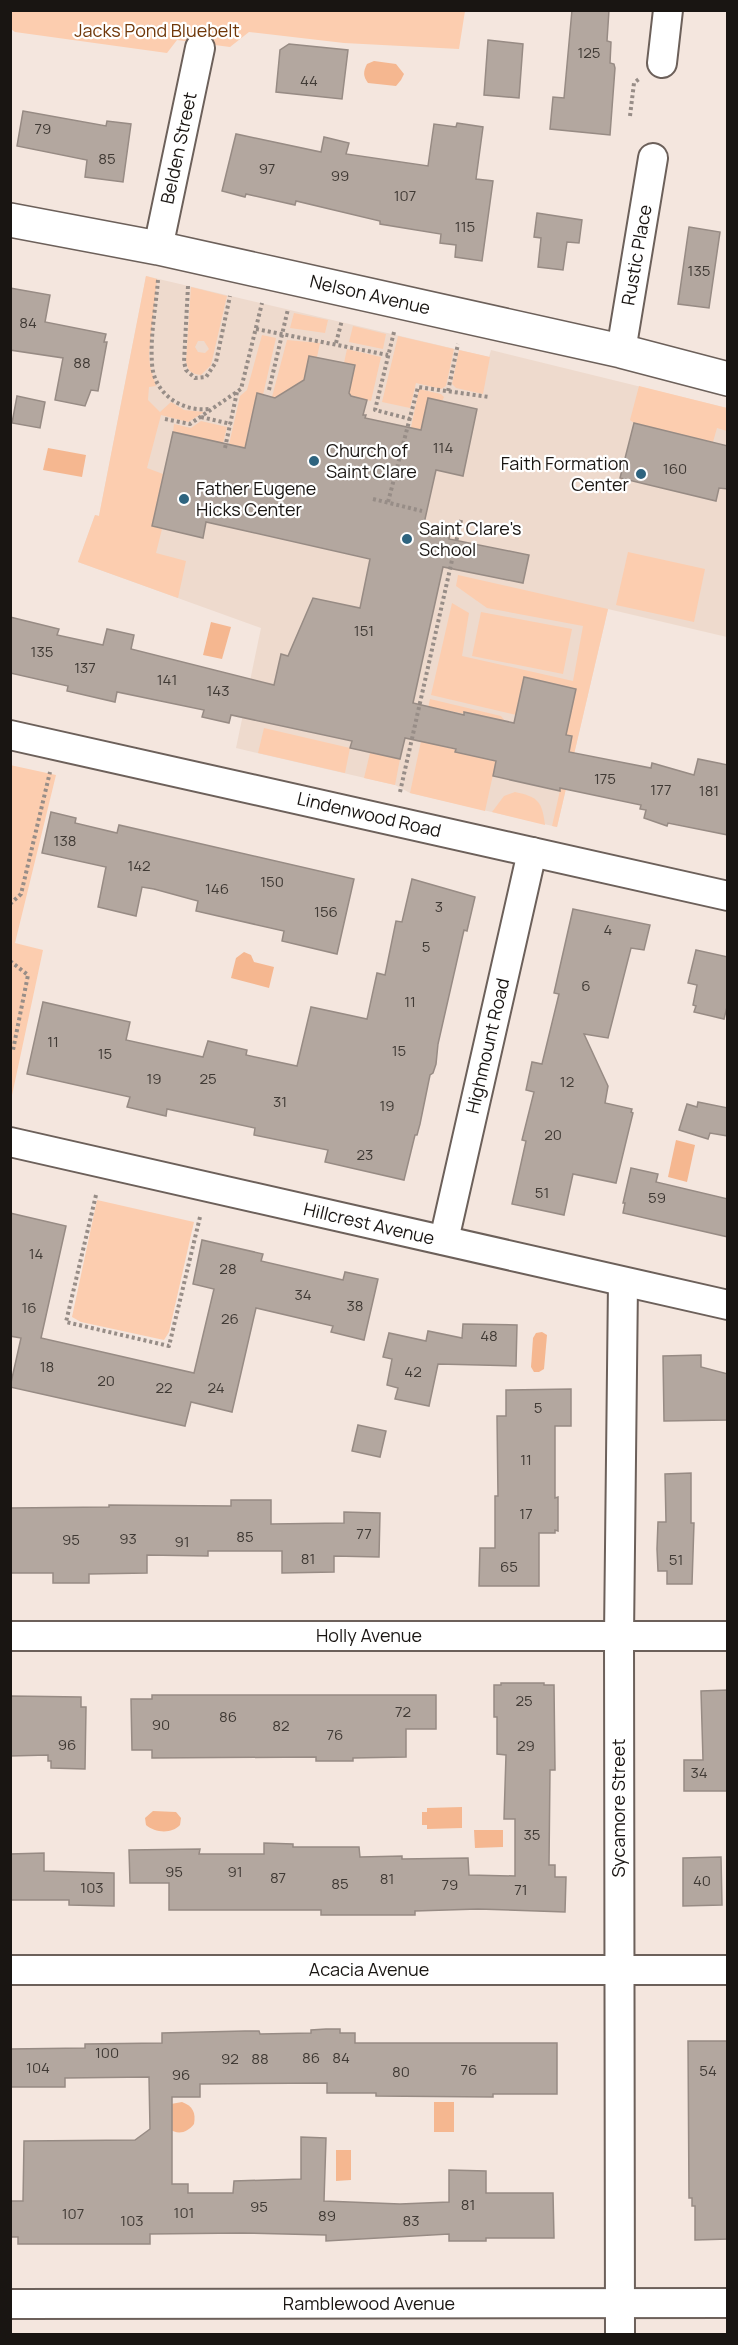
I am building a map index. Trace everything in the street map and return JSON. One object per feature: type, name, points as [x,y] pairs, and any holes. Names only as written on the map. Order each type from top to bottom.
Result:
[{"type":"street","points":[[662,63],[668,10]]},
{"type":"street","name":"Belden Street","points":[[158,262],[200,48]]},
{"type":"street","name":"Rustic Place","points":[[621,351],[653,158]]},
{"type":"street","name":"Nelson Avenue","points":[[10,220],[158,262],[621,351],[728,379]]},
{"type":"street","name":"Lindenwood Road","points":[[10,735],[728,896]]},
{"type":"street","name":"Highmount Road","points":[[444,1240],[532,852]]},
{"type":"street","name":"Hillcrest Avenue","points":[[10,1142],[728,1305]]},
{"type":"street","name":"Sycamore Street","points":[[620,2334],[618,1636],[623,1282]]},
{"type":"street","name":"Holly Avenue","points":[[10,1636],[728,1636]]},
{"type":"street","name":"Acacia Avenue","points":[[10,1970],[728,1970]]},
{"type":"street","name":"Ramblewood Avenue","points":[[10,2304],[728,2303]]},
{"type":"path","points":[[630,116],[634,83]]},
{"type":"path","points":[[158,262],[152,363],[157,382],[169,398],[183,406],[213,408]]},
{"type":"path","points":[[188,282],[184,362],[186,370],[195,378],[206,377],[214,368],[231,292]]},
{"type":"path","points":[[165,419],[190,424],[242,389],[263,299]]},
{"type":"path","points":[[269,390],[289,305]]},
{"type":"path","points":[[336,343],[342,318]]},
{"type":"path","points":[[256,329],[388,355]]},
{"type":"path","points":[[394,331],[375,410],[410,419]]},
{"type":"path","points":[[448,390],[459,342]]},
{"type":"path","points":[[388,502],[418,387],[489,397]]},
{"type":"path","points":[[225,448],[237,392]]},
{"type":"path","points":[[200,417],[231,424]]},
{"type":"path","points":[[373,499],[422,511]]},
{"type":"path","points":[[400,792],[461,520]]},
{"type":"path","points":[[10,904],[21,894],[50,770]]},
{"type":"path","points":[[10,961],[28,975],[13,1050],[10,1050]]},
{"type":"path","points":[[96,1195],[66,1322],[169,1346],[200,1217]]},
{"type":"shaded area","points":[[374,61],[396,64],[404,74],[396,86],[368,83],[364,76],[365,69],[367,64]]},
{"type":"shaded area","name":"Saint Clare's School","points":[[146,276],[489,357],[491,350],[727,408],[727,637],[608,609],[557,827],[410,793],[395,785],[236,748],[261,628],[78,562],[95,515],[99,516]]},
{"type":"shaded area","points":[[48,448],[86,455],[82,477],[43,470]]},
{"type":"shaded area","points":[[211,622],[231,627],[222,659],[203,655]]},
{"type":"shaded area","points":[[244,952],[251,955],[254,962],[274,967],[269,988],[231,978],[236,958]]},
{"type":"shaded area","points":[[676,1140],[695,1145],[687,1182],[668,1177]]},
{"type":"shaded area","points":[[542,1332],[547,1335],[544,1369],[534,1372],[531,1367],[533,1338],[536,1333]]},
{"type":"shaded area","points":[[462,1807],[462,1828],[427,1829],[427,1825],[422,1825],[422,1812],[427,1812],[427,1808]]},
{"type":"shaded area","points":[[153,1811],[176,1812],[181,1818],[180,1825],[168,1831],[150,1828],[146,1825],[145,1818]]},
{"type":"shaded area","points":[[474,1830],[503,1830],[503,1847],[475,1848]]},
{"type":"shaded area","points":[[182,2102],[193,2110],[194,2124],[185,2131],[176,2132],[169,2129],[171,2104]]},
{"type":"shaded area","points":[[434,2102],[454,2102],[454,2132],[434,2132]]},
{"type":"shaded area","points":[[336,2150],[351,2150],[351,2180],[336,2181]]},
{"type":"green space","name":"Jacks Pond Bluebelt","points":[[11,10],[465,11],[459,49],[344,43],[249,32],[230,47],[177,40],[167,53],[15,32],[11,29]]},
{"type":"green space","points":[[146,276],[157,279],[149,354],[156,386],[149,387],[148,400],[160,412],[171,402],[184,410],[204,412],[188,422],[161,415],[147,468],[163,474],[152,526],[162,529],[156,553],[186,561],[178,598],[78,562],[95,515],[99,516]]},
{"type":"green space","points":[[191,287],[227,296],[211,365],[201,375],[198,375],[190,371],[186,361]],"holes":[[[198,341],[204,341],[209,349],[205,353],[198,352],[195,347]]]},
{"type":"green space","points":[[294,313],[328,320],[325,333],[290,328]]},
{"type":"green space","points":[[353,326],[386,334],[383,349],[349,342]]},
{"type":"green space","points":[[262,335],[276,338],[263,395],[257,394],[246,440],[254,443],[251,455],[228,449],[240,396],[247,390]]},
{"type":"green space","points":[[398,336],[454,349],[446,386],[441,389],[416,383],[410,408],[382,402]]},
{"type":"green space","points":[[287,340],[320,343],[317,357],[309,356],[303,383],[277,398],[272,397]]},
{"type":"green space","points":[[347,349],[381,357],[371,401],[351,396],[349,393],[355,366],[344,363]]},
{"type":"green space","points":[[459,350],[490,357],[483,394],[456,388],[452,384]]},
{"type":"green space","points":[[639,386],[727,408],[727,431],[717,428],[713,442],[634,423],[630,420]]},
{"type":"green space","points":[[419,389],[441,394],[444,397],[442,401],[428,399],[418,444],[410,432]]},
{"type":"green space","points":[[201,421],[227,427],[223,443],[173,432],[174,424],[191,428]]},
{"type":"green space","points":[[628,552],[705,569],[694,622],[616,605]]},
{"type":"green space","points":[[458,575],[608,609],[557,827],[552,826],[572,737],[566,735],[576,689],[524,678],[516,715],[431,695],[452,603],[469,613],[462,656],[573,681],[583,626],[487,608],[456,586]]},
{"type":"green space","points":[[481,612],[572,629],[563,674],[472,656]]},
{"type":"green space","points":[[430,699],[501,716],[505,721],[438,709],[430,743],[496,761],[485,811],[410,793]]},
{"type":"green space","points":[[264,728],[350,748],[345,773],[258,753]]},
{"type":"green space","points":[[370,753],[400,759],[395,785],[364,778]]},
{"type":"green space","points":[[10,765],[56,775],[15,943],[43,950],[11,1100]]},
{"type":"green space","points":[[515,792],[538,801],[545,825],[492,812],[504,796]]},
{"type":"green space","points":[[97,1200],[194,1222],[169,1332],[164,1340],[81,1322],[72,1317]]},
{"type":"building","points":[[572,10],[609,10],[607,41],[611,42],[610,63],[614,64],[615,68],[610,135],[550,129],[553,97],[564,98]]},
{"type":"building","points":[[488,40],[523,44],[519,98],[484,95]]},
{"type":"building","points":[[289,44],[348,50],[342,99],[276,92],[280,50]]},
{"type":"building","points":[[23,111],[106,126],[107,121],[131,124],[123,182],[85,177],[87,160],[17,146]]},
{"type":"building","points":[[457,123],[483,127],[476,179],[493,181],[482,261],[455,257],[456,245],[440,243],[441,234],[380,224],[380,221],[296,201],[295,205],[222,191],[236,134],[321,152],[324,137],[349,143],[346,154],[428,166],[434,124],[456,127]]},
{"type":"building","points":[[537,213],[582,220],[579,243],[567,242],[563,270],[538,267],[541,238],[534,237]]},
{"type":"building","points":[[689,227],[720,232],[709,308],[678,304]]},
{"type":"building","points":[[10,288],[50,295],[45,322],[106,334],[104,342],[107,342],[98,391],[91,390],[85,406],[55,400],[63,358],[10,350]]},
{"type":"building","points":[[309,356],[355,365],[349,393],[351,396],[367,400],[363,415],[366,415],[365,418],[421,430],[428,398],[477,409],[463,476],[436,470],[423,528],[450,534],[449,539],[529,555],[523,583],[443,567],[413,703],[464,715],[464,712],[514,723],[524,677],[576,689],[566,735],[572,736],[569,752],[651,768],[652,763],[694,775],[698,759],[728,765],[728,835],[668,823],[667,826],[644,818],[646,810],[640,809],[641,805],[560,788],[560,791],[493,776],[496,761],[455,752],[456,749],[405,738],[400,759],[350,748],[352,741],[231,715],[229,723],[202,717],[204,710],[117,692],[115,702],[67,691],[68,686],[10,673],[10,617],[59,629],[57,635],[103,645],[107,629],[134,635],[131,649],[274,685],[281,654],[288,656],[313,598],[360,608],[370,559],[206,522],[203,538],[152,526],[173,432],[245,448],[257,393],[275,398],[304,380]]},
{"type":"building","points":[[17,396],[45,402],[40,428],[12,423]]},
{"type":"building","points":[[634,423],[728,446],[728,489],[719,488],[716,501],[620,478]]},
{"type":"building","points":[[51,812],[76,818],[75,823],[117,833],[119,825],[354,879],[337,954],[282,941],[284,931],[196,911],[198,901],[154,889],[142,887],[136,916],[98,907],[106,867],[42,853]]},
{"type":"building","points":[[412,879],[475,897],[467,931],[464,930],[438,1044],[436,1064],[430,1075],[420,1124],[404,1180],[325,1162],[328,1150],[254,1135],[255,1128],[167,1109],[166,1116],[127,1107],[130,1097],[27,1074],[43,1002],[130,1022],[126,1040],[203,1057],[208,1041],[247,1050],[246,1055],[297,1066],[311,1007],[367,1019],[377,973],[385,975],[396,921],[402,922]]},
{"type":"building","points":[[573,909],[650,925],[644,950],[631,948],[608,1038],[584,1034],[608,1086],[605,1103],[632,1109],[633,1113],[616,1183],[573,1174],[564,1215],[512,1204],[526,1141],[522,1140],[534,1092],[526,1090],[532,1062],[542,1064],[559,994],[554,993]]},
{"type":"building","points":[[696,950],[728,957],[728,1003],[724,1019],[694,1012],[697,985],[688,983]]},
{"type":"building","points":[[698,1102],[728,1108],[728,1136],[710,1133],[708,1139],[679,1130],[687,1104],[697,1107]]},
{"type":"building","points":[[631,1168],[658,1174],[656,1182],[728,1199],[728,1237],[623,1213]]},
{"type":"building","points":[[10,1213],[66,1226],[41,1338],[194,1373],[214,1289],[193,1284],[202,1240],[263,1254],[261,1261],[343,1280],[345,1272],[378,1279],[364,1340],[331,1332],[333,1326],[256,1308],[232,1412],[191,1402],[185,1426],[10,1387],[21,1338],[10,1336]]},
{"type":"building","points":[[463,1324],[517,1325],[516,1366],[438,1364],[429,1406],[395,1399],[398,1388],[387,1385],[392,1359],[383,1357],[389,1333],[426,1341],[428,1331],[462,1338]]},
{"type":"building","points":[[701,1355],[701,1367],[728,1374],[728,1420],[664,1421],[663,1356]]},
{"type":"building","points":[[571,1389],[571,1426],[555,1426],[555,1498],[558,1497],[558,1531],[539,1533],[539,1586],[479,1586],[480,1548],[495,1548],[495,1496],[498,1496],[497,1416],[506,1416],[506,1390]]},
{"type":"building","points":[[358,1425],[386,1431],[380,1457],[352,1451]]},
{"type":"building","points":[[691,1473],[691,1523],[694,1523],[692,1584],[667,1584],[667,1571],[658,1571],[657,1549],[658,1522],[666,1522],[665,1474]]},
{"type":"building","points":[[231,1500],[271,1500],[271,1524],[344,1523],[344,1512],[380,1513],[379,1557],[334,1556],[334,1572],[282,1573],[282,1551],[208,1551],[208,1556],[147,1555],[147,1573],[89,1574],[89,1583],[53,1583],[53,1573],[10,1573],[10,1508],[109,1507],[109,1505],[231,1506]]},
{"type":"building","points":[[501,1683],[554,1685],[555,1770],[550,1770],[549,1865],[555,1865],[555,1877],[566,1877],[565,1912],[478,1909],[415,1911],[415,1915],[321,1915],[321,1910],[169,1910],[169,1883],[130,1883],[129,1850],[200,1849],[199,1854],[264,1854],[264,1843],[293,1844],[293,1847],[359,1847],[360,1857],[468,1858],[469,1875],[515,1876],[515,1819],[504,1819],[506,1755],[497,1754],[497,1717],[494,1717],[494,1685],[501,1685]]},
{"type":"building","points":[[728,1690],[728,1791],[684,1791],[684,1760],[703,1760],[701,1691]]},
{"type":"building","points":[[152,1695],[436,1695],[436,1729],[406,1729],[406,1757],[353,1758],[353,1761],[316,1761],[316,1757],[152,1758],[152,1750],[132,1750],[131,1699],[152,1699]]},
{"type":"building","points":[[10,1696],[81,1697],[81,1707],[86,1707],[85,1769],[51,1768],[48,1755],[10,1756]]},
{"type":"building","points":[[44,1853],[44,1871],[114,1873],[114,1906],[69,1905],[69,1900],[10,1900],[10,1854]]},
{"type":"building","points":[[721,1857],[722,1905],[683,1906],[683,1858]]},
{"type":"building","points":[[340,2029],[340,2033],[355,2033],[355,2043],[557,2043],[557,2094],[493,2094],[493,2097],[376,2096],[376,2093],[327,2093],[327,2083],[200,2084],[200,2097],[172,2097],[172,2184],[188,2184],[188,2193],[233,2193],[234,2181],[301,2179],[301,2137],[326,2138],[324,2201],[400,2204],[449,2202],[449,2170],[486,2171],[486,2193],[553,2193],[554,2238],[486,2238],[486,2241],[449,2241],[449,2234],[326,2241],[326,2235],[150,2234],[150,2244],[18,2244],[18,2237],[10,2237],[10,2201],[23,2201],[24,2141],[135,2140],[150,2129],[149,2077],[65,2078],[65,2087],[10,2087],[10,2049],[85,2048],[85,2044],[162,2043],[162,2033],[259,2031],[260,2034],[311,2033],[311,2030]]},
{"type":"building","points":[[688,2041],[728,2041],[728,2239],[695,2240],[695,2206],[692,2206],[692,2198],[689,2198]]},
{"type":"place","name":"Church of Saint Clare","points":[[314,461]]},
{"type":"place","name":"Faith Formation Center","points":[[641,474]]},
{"type":"place","name":"Father Eugene Hicks Center","points":[[184,499]]},
{"type":"place","name":"Saint Clare's School","points":[[407,539]]}]
